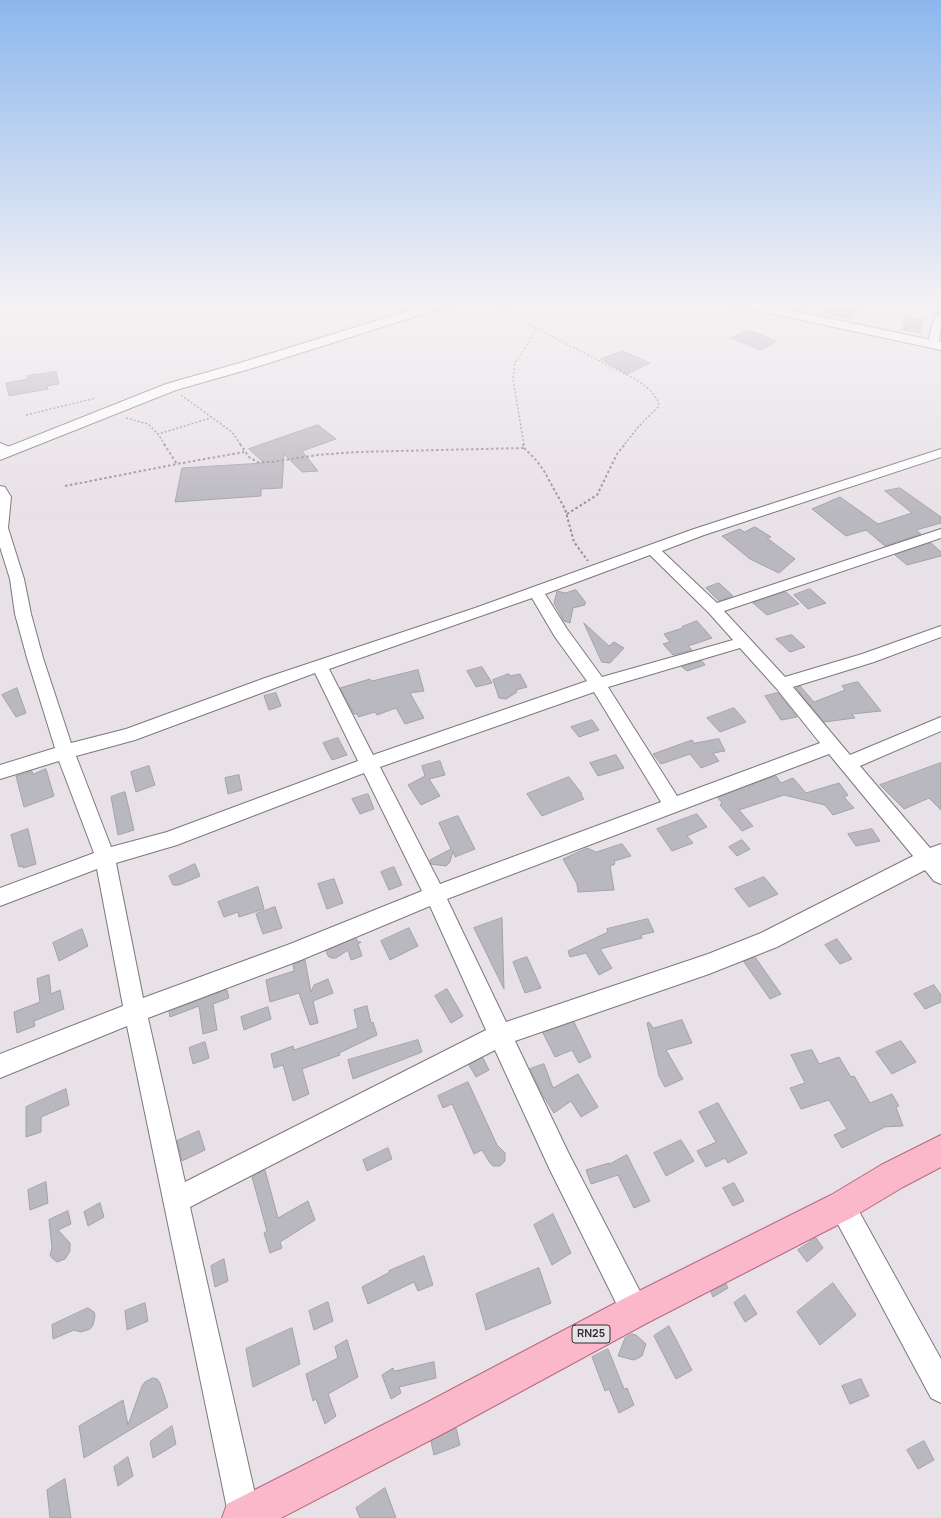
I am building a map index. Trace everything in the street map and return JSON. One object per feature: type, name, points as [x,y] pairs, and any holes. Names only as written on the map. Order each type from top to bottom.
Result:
[{"type":"main road","name":"RN25","points":[[243,1517],[435,1418],[635,1311],[842,1206],[892,1176],[941,1150]]},
{"type":"street","points":[[3,451],[171,387],[224,372]]},
{"type":"street","points":[[0,772],[65,752],[130,735],[271,682],[536,592],[723,524],[941,453]]},
{"type":"street","points":[[0,490],[4,497],[1,528],[17,579],[35,658],[65,752],[105,857],[135,1012],[243,1517]]},
{"type":"street","points":[[714,609],[941,533]]},
{"type":"street","points":[[653,550],[714,609],[782,684],[847,764],[934,855],[941,875]]},
{"type":"street","points":[[536,592],[561,633],[598,684],[673,805]]},
{"type":"street","points":[[782,684],[868,658],[941,631]]},
{"type":"street","points":[[0,897],[105,857],[170,839],[370,764],[598,684],[743,642]]},
{"type":"street","points":[[319,666],[370,764],[435,895],[501,1034],[559,1162],[635,1311]]},
{"type":"street","points":[[847,764],[941,724]]},
{"type":"street","points":[[0,1066],[135,1012],[293,953],[435,895],[832,746]]},
{"type":"street","points":[[175,1200],[501,1034],[709,964],[769,940],[934,855]]},
{"type":"street","points":[[842,1206],[941,1388]]},
{"type":"path","points":[[514,372],[513,379],[524,448],[537,461],[544,471],[566,514],[574,542],[595,570]]},
{"type":"path","points":[[566,514],[597,495],[617,454],[639,426],[658,406],[659,402],[650,390],[637,380],[621,372]]},
{"type":"path","points":[[171,387],[232,432],[248,457],[257,462],[272,462],[317,455],[356,452],[524,448]]},
{"type":"path","points":[[26,415],[96,398]]},
{"type":"path","points":[[101,414],[148,424],[158,434],[178,464]]},
{"type":"path","points":[[158,434],[212,418]]},
{"type":"path","points":[[65,486],[244,452]]},
{"type":"building","points":[[56,372],[59,384],[47,386],[48,389],[9,396],[6,383],[28,379],[27,376]]},
{"type":"building","points":[[318,425],[336,439],[302,451],[318,471],[302,472],[284,454],[282,488],[261,489],[261,496],[175,502],[182,468],[264,463],[249,449]]},
{"type":"building","points":[[900,488],[941,517],[941,523],[916,530],[921,534],[885,546],[866,530],[846,536],[812,509],[840,497],[878,524],[912,513],[885,491]]},
{"type":"building","points":[[755,527],[771,537],[767,538],[795,559],[779,573],[750,559],[722,536],[740,529],[744,532]]},
{"type":"building","points":[[931,543],[941,552],[941,556],[907,565],[895,555]]},
{"type":"building","points":[[719,583],[733,596],[719,601],[706,588]]},
{"type":"building","points":[[810,589],[826,603],[808,609],[794,595]]},
{"type":"building","points":[[576,590],[586,603],[584,604],[585,605],[573,608],[570,623],[564,621],[554,603],[557,591],[565,593]]},
{"type":"building","points":[[786,592],[799,604],[767,615],[753,603]]},
{"type":"building","points":[[697,621],[712,638],[688,646],[692,650],[673,655],[663,644],[670,642],[664,634],[683,628],[682,627]]},
{"type":"building","points":[[584,623],[609,646],[614,642],[624,648],[610,663],[602,662]]},
{"type":"building","points":[[792,635],[805,647],[790,652],[776,639]]},
{"type":"building","points":[[702,661],[705,665],[687,671],[682,667]]},
{"type":"building","points":[[482,667],[492,683],[476,687],[467,671]]},
{"type":"building","points":[[418,670],[424,691],[410,693],[424,718],[405,724],[396,708],[377,715],[375,712],[358,717],[358,714],[354,714],[340,688],[370,679],[371,681]]},
{"type":"building","points":[[509,674],[510,676],[520,674],[527,687],[516,690],[517,692],[506,699],[499,698],[493,680]]},
{"type":"building","points":[[858,682],[881,711],[852,714],[855,718],[824,722],[796,688],[800,686],[814,702],[845,690],[842,686]]},
{"type":"building","points":[[17,688],[26,713],[16,717],[2,695]]},
{"type":"building","points":[[276,693],[281,706],[269,710],[264,696]]},
{"type":"building","points":[[778,693],[797,717],[781,720],[765,696]]},
{"type":"building","points":[[734,708],[746,722],[720,732],[707,718]]},
{"type":"building","points":[[592,720],[599,730],[579,737],[571,727]]},
{"type":"building","points":[[338,738],[347,755],[332,760],[323,743]]},
{"type":"building","points":[[719,739],[725,751],[713,753],[719,761],[701,768],[690,754],[661,764],[653,754],[692,740],[694,743]]},
{"type":"building","points":[[616,755],[624,768],[598,776],[590,763]]},
{"type":"building","points":[[440,761],[445,775],[429,779],[440,796],[421,805],[408,785],[425,776],[422,766]]},
{"type":"building","points":[[941,763],[941,810],[929,798],[904,809],[880,785]]},
{"type":"building","points":[[149,766],[155,785],[136,792],[131,772]]},
{"type":"building","points":[[46,769],[54,796],[24,807],[16,776],[32,771],[33,774]]},
{"type":"building","points":[[239,775],[242,790],[228,794],[225,778]]},
{"type":"building","points":[[776,776],[781,783],[793,778],[806,793],[839,783],[848,795],[844,797],[854,808],[833,815],[825,805],[784,795],[739,810],[753,826],[742,831],[720,805],[722,803],[718,798]]},
{"type":"building","points":[[569,777],[584,799],[542,816],[527,794]]},
{"type":"building","points":[[125,792],[134,830],[118,835],[111,797]]},
{"type":"building","points":[[368,794],[374,809],[360,814],[352,799]]},
{"type":"building","points":[[697,814],[707,827],[687,836],[693,843],[672,851],[657,829]]},
{"type":"building","points":[[458,816],[475,849],[455,857],[453,851],[450,862],[446,866],[431,864],[430,860],[451,849],[439,823]]},
{"type":"building","points":[[28,829],[36,864],[23,868],[23,866],[19,867],[11,835]]},
{"type":"building","points":[[872,829],[880,841],[856,846],[848,834]]},
{"type":"building","points":[[742,840],[750,849],[737,856],[729,847]]},
{"type":"building","points":[[622,844],[631,856],[614,861],[615,864],[610,866],[614,890],[578,892],[577,884],[563,859],[587,848],[596,852]]},
{"type":"building","points":[[195,864],[200,876],[179,885],[173,885],[169,876]]},
{"type":"building","points":[[394,867],[402,885],[389,890],[381,872]]},
{"type":"building","points":[[764,877],[778,894],[749,907],[735,889]]},
{"type":"building","points":[[334,879],[343,903],[327,909],[318,884]]},
{"type":"building","points":[[258,887],[264,909],[239,917],[238,912],[224,917],[218,902]]},
{"type":"building","points":[[275,907],[282,928],[263,934],[256,914]]},
{"type":"building","points":[[502,918],[504,989],[474,928]]},
{"type":"building","points":[[648,919],[654,932],[641,935],[642,938],[600,949],[612,968],[599,975],[586,953],[570,957],[568,951],[608,932],[607,929]]},
{"type":"building","points":[[409,928],[418,946],[390,960],[381,941]]},
{"type":"building","points":[[82,929],[88,946],[59,961],[53,943]]},
{"type":"building","points":[[356,938],[358,942],[361,942],[358,944],[362,956],[351,960],[348,950],[336,958],[331,958],[328,956],[326,951]]},
{"type":"building","points":[[837,939],[852,959],[840,964],[825,945]]},
{"type":"building","points":[[527,957],[541,988],[525,993],[513,962]]},
{"type":"building","points":[[755,957],[781,994],[770,999],[744,962]]},
{"type":"building","points":[[305,960],[311,992],[314,985],[328,979],[333,993],[313,1001],[318,1023],[310,1025],[299,993],[270,1002],[266,980],[294,971],[293,965]]},
{"type":"building","points":[[49,975],[51,994],[60,990],[64,1009],[34,1021],[35,1026],[17,1033],[14,1012],[40,1002],[37,979]]},
{"type":"building","points":[[934,985],[941,995],[941,1002],[925,1009],[914,994]]},
{"type":"building","points":[[447,989],[463,1016],[451,1023],[435,996]]},
{"type":"building","points":[[227,990],[229,998],[213,1004],[217,1030],[203,1034],[199,1006],[170,1017],[169,1012]]},
{"type":"building","points":[[367,1006],[371,1023],[373,1022],[377,1035],[339,1053],[340,1055],[302,1069],[309,1094],[293,1101],[283,1065],[274,1068],[271,1054],[293,1046],[294,1050],[358,1028],[354,1010]]},
{"type":"building","points":[[268,1007],[271,1019],[244,1030],[241,1017]]},
{"type":"building","points":[[682,1020],[692,1043],[666,1050],[683,1079],[665,1087],[659,1076],[647,1023],[649,1022],[653,1028]]},
{"type":"building","points":[[574,1022],[591,1057],[579,1063],[572,1050],[555,1057],[543,1033]]},
{"type":"building","points":[[418,1040],[422,1052],[353,1079],[348,1060]]},
{"type":"building","points":[[901,1041],[916,1062],[892,1074],[876,1052]]},
{"type":"building","points":[[205,1042],[209,1058],[193,1064],[189,1048]]},
{"type":"building","points":[[812,1050],[819,1064],[839,1057],[851,1077],[854,1076],[870,1103],[892,1094],[899,1106],[896,1107],[903,1126],[883,1127],[842,1148],[834,1135],[847,1129],[829,1100],[801,1109],[790,1088],[805,1083],[791,1055]]},
{"type":"building","points":[[483,1058],[489,1070],[476,1077],[469,1065]]},
{"type":"building","points":[[544,1064],[553,1088],[578,1074],[598,1107],[581,1117],[571,1101],[554,1113],[543,1096],[530,1069]]},
{"type":"building","points":[[468,1082],[497,1145],[505,1153],[505,1161],[500,1166],[493,1166],[482,1150],[474,1154],[452,1104],[443,1108],[438,1096]]},
{"type":"building","points":[[66,1089],[69,1105],[41,1117],[41,1132],[26,1137],[26,1107]]},
{"type":"building","points":[[718,1103],[747,1153],[728,1163],[725,1158],[706,1167],[697,1151],[716,1142],[699,1112]]},
{"type":"building","points":[[199,1131],[205,1150],[182,1161],[177,1141]]},
{"type":"building","points":[[681,1140],[694,1161],[666,1176],[654,1153]]},
{"type":"building","points":[[388,1148],[392,1159],[367,1171],[363,1160]]},
{"type":"building","points":[[627,1155],[650,1201],[634,1208],[618,1175],[591,1184],[586,1170],[609,1164]]},
{"type":"building","points":[[265,1170],[278,1218],[308,1201],[315,1220],[280,1242],[282,1248],[270,1253],[264,1233],[267,1231],[252,1177]]},
{"type":"building","points":[[46,1182],[48,1203],[30,1210],[28,1190]]},
{"type":"building","points":[[734,1183],[744,1201],[733,1206],[723,1188]]},
{"type":"building","points":[[100,1203],[104,1217],[88,1226],[84,1212]]},
{"type":"building","points":[[68,1211],[71,1224],[58,1230],[70,1243],[70,1251],[65,1259],[57,1262],[50,1255],[52,1248],[49,1220]]},
{"type":"building","points":[[553,1214],[571,1253],[552,1265],[534,1225]]},
{"type":"building","points":[[816,1238],[823,1248],[807,1262],[798,1250]]},
{"type":"building","points":[[424,1256],[433,1285],[418,1291],[414,1282],[368,1304],[362,1287],[390,1272],[389,1271]]},
{"type":"building","points":[[224,1259],[228,1281],[215,1287],[211,1266]]},
{"type":"building","points":[[539,1268],[551,1303],[486,1330],[476,1294]]},
{"type":"building","points":[[833,1283],[856,1315],[820,1345],[797,1312]]},
{"type":"building","points":[[726,1284],[728,1288],[713,1297],[711,1292]]},
{"type":"building","points":[[745,1295],[757,1314],[745,1322],[734,1303]]},
{"type":"building","points":[[328,1302],[333,1321],[314,1330],[309,1311]]},
{"type":"building","points":[[145,1303],[148,1321],[127,1330],[125,1311]]},
{"type":"building","points":[[88,1308],[94,1312],[95,1316],[93,1325],[90,1329],[81,1332],[74,1330],[53,1339],[52,1325]]},
{"type":"building","points":[[669,1326],[692,1370],[676,1379],[654,1336]]},
{"type":"building","points":[[292,1328],[300,1364],[253,1387],[246,1349]]},
{"type":"building","points":[[632,1334],[636,1335],[646,1344],[642,1356],[634,1360],[618,1356],[625,1338]]},
{"type":"building","points":[[347,1340],[358,1377],[328,1394],[336,1416],[325,1424],[316,1399],[313,1401],[306,1374],[338,1358],[335,1347]]},
{"type":"building","points":[[608,1349],[624,1389],[627,1388],[634,1405],[619,1413],[609,1389],[605,1391],[592,1357]]},
{"type":"building","points":[[434,1362],[436,1378],[399,1387],[401,1393],[391,1399],[382,1375],[393,1368],[394,1371]]},
{"type":"building","points":[[153,1378],[157,1379],[160,1383],[168,1407],[84,1458],[79,1426],[123,1400],[128,1425],[142,1386],[145,1382]]},
{"type":"building","points":[[861,1379],[869,1396],[850,1404],[842,1386]]},
{"type":"building","points":[[172,1426],[176,1444],[153,1458],[150,1442]]},
{"type":"building","points":[[456,1428],[460,1445],[434,1455],[431,1441]]},
{"type":"building","points":[[924,1441],[934,1460],[918,1469],[907,1450]]},
{"type":"building","points":[[128,1457],[133,1476],[118,1486],[114,1467]]},
{"type":"building","points":[[65,1479],[71,1518],[50,1518],[47,1490]]},
{"type":"building","points":[[385,1488],[396,1518],[360,1518],[356,1508]]}]
